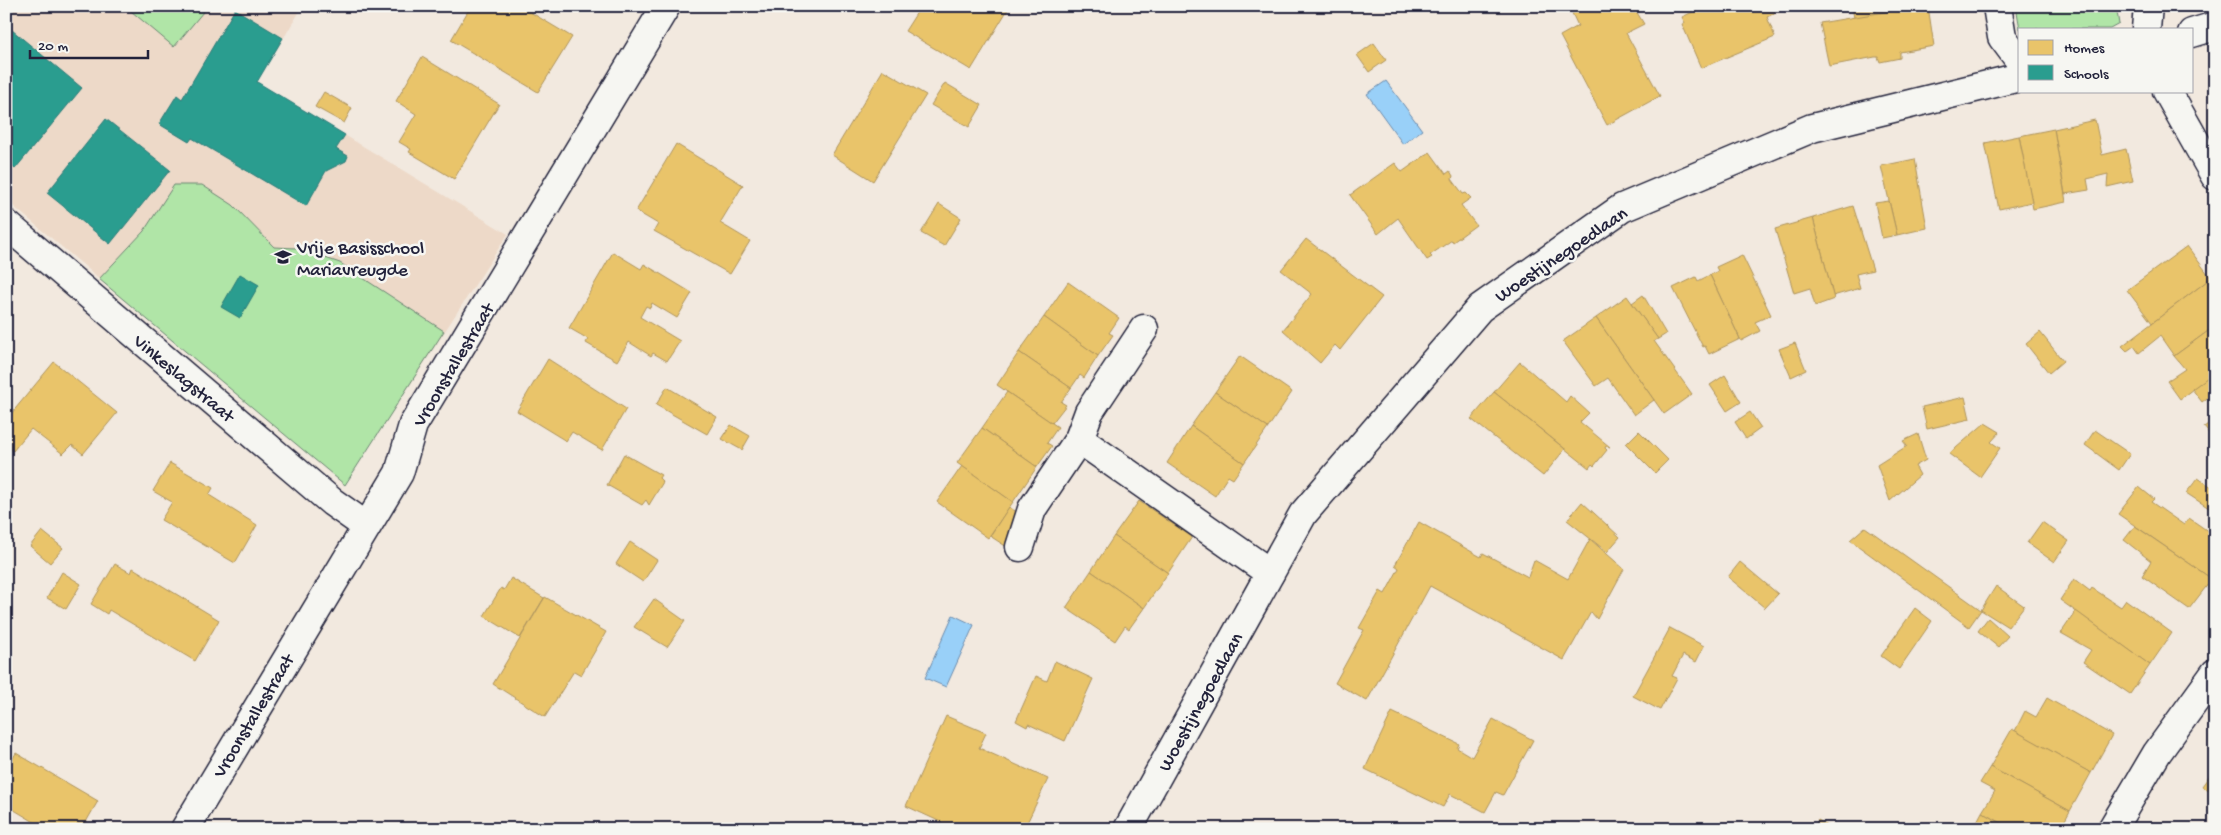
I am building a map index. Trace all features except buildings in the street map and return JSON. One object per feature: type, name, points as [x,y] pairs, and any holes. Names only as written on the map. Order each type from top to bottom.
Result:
[{"type":"street","name":"Vroonstallestraat","points":[[185,829],[399,473],[413,426],[666,6]]},
{"type":"street","points":[[1997,6],[2002,37],[2018,58]]},
{"type":"street","points":[[2146,28],[2148,6]]},
{"type":"street","points":[[2194,33],[2215,26]]},
{"type":"street","name":"Woestijnegoedlaan","points":[[1128,829],[1303,514],[1480,308],[1622,208],[1812,128],[2018,77]]},
{"type":"street","points":[[2169,92],[2215,176]]},
{"type":"street","name":"Vinkeslagstraat","points":[[6,224],[332,502],[366,526]]},
{"type":"street","points":[[1020,547],[1032,509],[1079,439],[1089,412],[1144,329]]},
{"type":"street","points":[[1079,439],[1270,573]]},
{"type":"street","points":[[2112,829],[2157,753],[2215,673]]},
{"type":"shaded area","name":"Vrije Basisschool Mariavreugde","points":[[6,6],[303,6],[257,82],[508,234],[345,485],[6,200]]},
{"type":"green space","points":[[125,6],[208,6],[174,47]]},
{"type":"green space","points":[[2016,6],[2116,6],[2119,24],[2112,28],[2020,28]]},
{"type":"green space","points":[[174,185],[202,185],[233,205],[274,247],[296,248],[340,263],[444,331],[345,485],[99,279],[144,231]]},
{"type":"water","points":[[1386,81],[1422,130],[1403,144],[1367,94]]},
{"type":"water","points":[[953,615],[974,625],[946,687],[925,678]]},
{"type":"place","name":"Vrije Basisschool Mariavreugde","points":[[283,257]]}]
